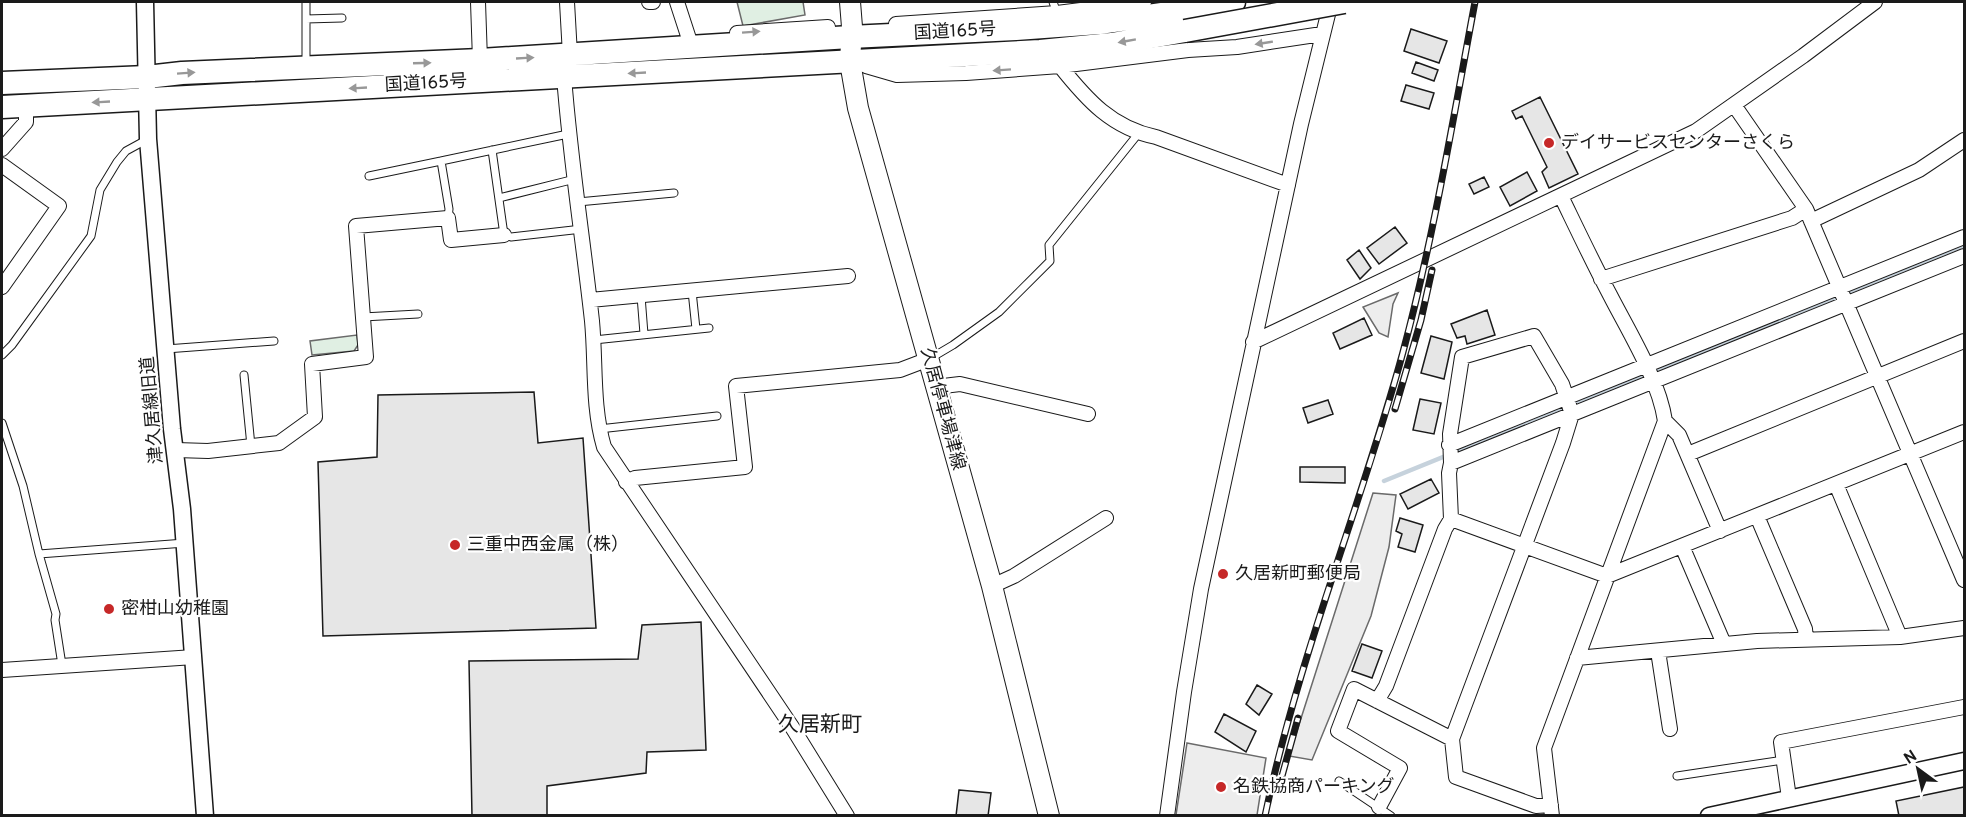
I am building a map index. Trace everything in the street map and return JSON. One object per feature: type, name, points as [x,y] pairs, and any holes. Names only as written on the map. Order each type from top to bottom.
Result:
[{"type":"highway","name":"国道165号","points":[[2,107],[146,100],[567,66],[850,62],[1040,51],[1112,44],[1234,2]]},
{"type":"highway","name":"国道165号","points":[[2,83],[480,60],[567,66],[682,47],[851,32],[1184,21],[1344,2]]},
{"type":"main road","name":"久居停車場津線","points":[[850,2],[850,62],[858,108],[992,586],[1049,816]]},
{"type":"street","name":"津久居線旧道","points":[[145,2],[148,139],[194,657],[205,816]]},
{"type":"street","points":[[478,2],[480,60]]},
{"type":"street","points":[[567,2],[568,134],[582,229],[594,340],[599,429],[604,447],[792,727],[847,816]]},
{"type":"street","points":[[677,2],[682,47]]},
{"type":"street","name":"国道165号","points":[[851,32],[1055,7],[1144,2]]},
{"type":"street","points":[[1167,816],[1184,692],[1202,589],[1253,342],[1331,2]]},
{"type":"street","points":[[1253,342],[1696,131],[1875,2]]},
{"type":"street","name":"国道165号","points":[[850,62],[897,75],[966,73],[1060,66],[1237,47],[1322,34]]},
{"type":"street","points":[[1060,66],[1094,105],[1137,134],[1156,137],[1288,185]]},
{"type":"street","points":[[1734,105],[1809,215],[1965,580]]},
{"type":"street","points":[[2,149],[26,122],[26,106]]},
{"type":"street","points":[[1601,279],[1792,218],[1809,215],[1919,170],[1965,140]]},
{"type":"street","points":[[2,165],[59,206],[2,287]]},
{"type":"street","points":[[1377,701],[1386,686],[1445,529],[1451,519],[1450,454],[1462,357],[1534,336],[1562,384],[1569,406],[1525,546],[1452,739],[1456,777],[1551,810],[1544,748],[1665,421],[1664,411],[1649,374],[1561,196]]},
{"type":"street","points":[[176,450],[208,451],[279,442],[315,417],[312,364],[366,357],[356,226],[448,218],[450,240],[504,235]]},
{"type":"street","points":[[1450,454],[1844,295],[1965,237]]},
{"type":"street","points":[[1844,295],[1965,256]]},
{"type":"street","points":[[590,300],[848,276]]},
{"type":"street","points":[[1688,454],[1965,341]]},
{"type":"street","points":[[626,482],[635,478],[745,467],[736,387],[900,370],[929,359]]},
{"type":"street","points":[[935,387],[960,384],[1088,414]]},
{"type":"street","points":[[1665,421],[1679,435],[1720,531]]},
{"type":"street","points":[[1451,519],[1607,576],[1965,432]]},
{"type":"street","points":[[1836,484],[1900,637]]},
{"type":"street","points":[[1757,516],[1805,630],[1806,639]]},
{"type":"street","points":[[992,586],[1014,576],[1106,518]]},
{"type":"street","points":[[1682,546],[1724,644]]},
{"type":"street","points":[[1576,658],[1724,644],[1900,637],[1965,628]]},
{"type":"street","points":[[1658,651],[1670,729]]},
{"type":"street","points":[[2,670],[62,664],[194,657]]},
{"type":"street","points":[[1379,807],[1400,768],[1338,731],[1354,689],[1452,739]]},
{"type":"street","points":[[1789,798],[1781,742],[1965,707]]},
{"type":"street","points":[[1709,816],[1965,761]]},
{"type":"lane","points":[[306,2],[306,68]]},
{"type":"lane","points":[[306,19],[342,18]]},
{"type":"lane","points":[[369,176],[568,134]]},
{"type":"lane","points":[[929,359],[999,312],[1050,261],[1049,245],[1137,134]]},
{"type":"lane","points":[[2,355],[12,345],[91,236],[100,190],[117,162],[126,151],[148,139]]},
{"type":"lane","points":[[492,150],[504,235],[510,237],[582,229]]},
{"type":"lane","points":[[441,161],[449,210],[448,218]]},
{"type":"lane","points":[[499,198],[575,179]]},
{"type":"lane","points":[[578,202],[674,193]]},
{"type":"lane","points":[[692,291],[696,329]]},
{"type":"lane","points":[[641,296],[644,334]]},
{"type":"lane","points":[[363,317],[418,314]]},
{"type":"lane","points":[[594,340],[709,328]]},
{"type":"lane","points":[[166,349],[274,341]]},
{"type":"lane","points":[[243,375],[251,446]]},
{"type":"lane","points":[[599,429],[717,416]]},
{"type":"lane","points":[[2,423],[23,486],[56,614],[62,664]]},
{"type":"lane","points":[[39,554],[184,543]]},
{"type":"lane","points":[[1677,776],[1784,760]]},
{"type":"lane","points":[[1339,782],[1391,816]]},
{"type":"green space","points":[[737,2],[803,2],[805,15],[743,26]]},
{"type":"green space","points":[[357,335],[358,345],[354,351],[312,355],[310,341]]},
{"type":"shaded area","points":[[1398,293],[1393,304],[1388,337],[1379,333],[1363,307]]},
{"type":"shaded area","points":[[1373,493],[1396,495],[1389,547],[1371,616],[1312,760],[1289,756]]},
{"type":"shaded area","name":"名鉄協商パーキング","points":[[1187,743],[1266,758],[1257,815],[1176,815]]},
{"type":"building","points":[[1411,29],[1447,41],[1439,63],[1404,51]]},
{"type":"building","points":[[1416,62],[1438,70],[1434,81],[1412,73]]},
{"type":"building","points":[[1406,85],[1434,93],[1429,109],[1401,101]]},
{"type":"building","name":"デイサービスセンターさくら","points":[[1540,97],[1578,174],[1549,188],[1542,172],[1547,167],[1522,116],[1516,119],[1512,111]]},
{"type":"building","name":"デイサービスセンターさくら","points":[[1540,97],[1578,174],[1549,188],[1542,172],[1547,167],[1522,116],[1516,119],[1512,111]]},
{"type":"building","points":[[1527,172],[1537,191],[1510,206],[1500,187]]},
{"type":"building","points":[[1484,177],[1489,187],[1474,194],[1469,184]]},
{"type":"building","points":[[1395,227],[1407,243],[1379,264],[1367,248]]},
{"type":"building","points":[[1359,250],[1371,268],[1360,279],[1347,260]]},
{"type":"building","points":[[1487,310],[1495,335],[1467,344],[1465,336],[1457,338],[1451,324]]},
{"type":"building","points":[[1364,318],[1372,335],[1340,349],[1333,333]]},
{"type":"building","points":[[1431,336],[1452,342],[1444,379],[1421,373]]},
{"type":"building","name":"三重中西金属（株）","points":[[534,392],[538,443],[583,438],[596,628],[323,636],[318,462],[377,457],[378,395]]},
{"type":"building","points":[[1420,399],[1441,403],[1434,434],[1413,430]]},
{"type":"building","points":[[1328,400],[1333,414],[1308,423],[1303,408]]},
{"type":"building","points":[[1300,467],[1345,467],[1345,483],[1300,482]]},
{"type":"building","points":[[1431,479],[1439,493],[1408,509],[1400,494]]},
{"type":"building","points":[[1400,518],[1423,525],[1415,552],[1398,547],[1402,534],[1396,531]]},
{"type":"building","points":[[701,622],[706,750],[647,752],[646,773],[547,786],[547,816],[472,816],[469,661],[638,659],[642,625]]},
{"type":"building","points":[[1362,644],[1382,651],[1372,678],[1352,671]]},
{"type":"building","points":[[1257,685],[1272,694],[1259,715],[1246,704]]},
{"type":"building","points":[[1224,714],[1256,731],[1246,752],[1215,732]]},
{"type":"building","points":[[1964,787],[1964,816],[1899,816],[1896,801]]},
{"type":"building","points":[[959,790],[991,793],[988,816],[956,816]]},
{"type":"waterway","points":[[1384,481],[1964,245]]},
{"type":"railway","points":[[1265,816],[1312,640],[1403,352],[1434,221],[1475,2]]},
{"type":"railway","points":[[1395,409],[1421,320],[1432,270]]},
{"type":"railway","points":[[1282,776],[1298,718]]},
{"type":"place","name":"デイサービスセンターさくら","points":[[1549,143]]},
{"type":"place","name":"三重中西金属（株）","points":[[455,545]]},
{"type":"place","name":"久居新町郵便局","points":[[1223,574]]},
{"type":"place","name":"密柑山幼稚園","points":[[109,609]]},
{"type":"place","name":"名鉄協商パーキング","points":[[1221,787]]},
{"type":"district","name":"久居新町","points":[[820,725]]}]
